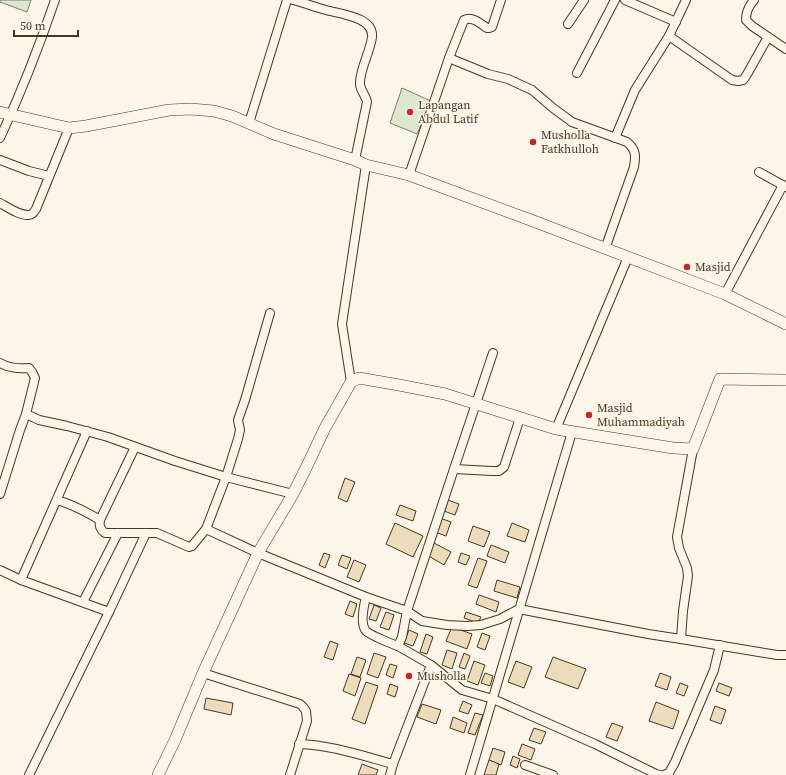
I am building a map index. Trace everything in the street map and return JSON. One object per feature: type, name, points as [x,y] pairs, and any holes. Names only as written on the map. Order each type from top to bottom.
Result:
[{"type":"street","points":[[0,138],[6,113],[44,32],[55,0]]},
{"type":"street","points":[[248,124],[287,0]]},
{"type":"street","points":[[293,0],[351,16],[367,24],[372,30],[372,38],[362,73],[360,86],[367,102],[355,160]]},
{"type":"street","points":[[408,174],[464,20],[471,18],[486,28],[492,27],[501,0]]},
{"type":"street","points":[[568,24],[584,0]]},
{"type":"street","points":[[577,73],[615,0]]},
{"type":"street","points":[[625,0],[676,22]]},
{"type":"street","points":[[614,138],[635,90],[669,36],[686,0]]},
{"type":"street","points":[[754,0],[748,8],[746,20],[752,26],[786,49]]},
{"type":"street","points":[[669,36],[732,80],[738,81],[743,80],[746,76],[768,37]]},
{"type":"street","points":[[449,58],[488,74],[508,79],[532,90],[572,122],[627,142],[633,147],[636,159],[634,167],[605,249]]},
{"type":"street","points":[[6,113],[68,128],[169,110],[191,109],[214,111],[232,116],[274,134],[355,160],[366,165],[408,174],[724,294],[786,324]]},
{"type":"street","points":[[0,203],[20,214],[29,215],[33,213],[50,176],[68,128]]},
{"type":"street","points":[[0,160],[29,171],[50,176]]},
{"type":"street","points":[[351,382],[342,324],[366,165]]},
{"type":"street","points":[[724,294],[785,186],[760,172]]},
{"type":"street","points":[[556,429],[628,258]]},
{"type":"street","points":[[135,447],[100,520],[99,525],[101,530],[105,533],[157,533],[188,547],[192,546],[206,528],[226,477],[240,430],[238,420],[270,313]]},
{"type":"street","points":[[398,646],[402,637],[407,611],[493,353]]},
{"type":"street","points":[[0,363],[20,368],[28,368],[35,378],[26,414],[0,494]]},
{"type":"street","points":[[158,775],[175,740],[203,672],[258,553],[293,494],[325,428],[351,382],[359,378],[445,394],[556,429],[674,448],[693,449]]},
{"type":"street","points":[[681,639],[688,576],[687,568],[679,548],[677,537],[693,449],[720,379],[786,380]]},
{"type":"street","points":[[26,414],[39,420],[108,437],[175,461],[226,477],[293,494]]},
{"type":"street","points":[[454,469],[492,471],[504,468],[520,418]]},
{"type":"street","points":[[21,580],[87,431]]},
{"type":"street","points":[[470,775],[572,432]]},
{"type":"street","points":[[57,500],[83,509],[100,520]]},
{"type":"street","points":[[206,528],[258,553],[366,597],[407,611],[422,621],[447,625],[481,625],[500,619],[519,609],[648,634],[777,655],[786,655]]},
{"type":"street","points":[[83,602],[118,533]]},
{"type":"street","points":[[29,775],[146,533]]},
{"type":"street","points":[[0,570],[21,580],[109,612]]},
{"type":"street","points":[[366,597],[363,620],[367,632],[398,646],[431,665],[462,690],[493,699],[595,744],[660,775]]},
{"type":"street","points":[[664,775],[669,773],[675,762],[714,670],[720,645]]},
{"type":"street","points":[[390,775],[431,665]]},
{"type":"street","points":[[203,672],[300,704],[303,707],[306,711],[307,721],[290,775]]},
{"type":"street","points":[[299,744],[334,749],[393,764]]},
{"type":"street","points":[[525,766],[553,775]]},
{"type":"green space","points":[[0,0],[31,0],[27,12],[0,2]]},
{"type":"green space","name":"Lapangan Abdul Latif","points":[[402,88],[431,101],[417,134],[390,123]]},
{"type":"building","points":[[345,478],[355,482],[347,502],[338,498]]},
{"type":"building","points":[[445,499],[459,504],[455,515],[441,510]]},
{"type":"building","points":[[400,505],[416,511],[413,521],[396,515]]},
{"type":"building","points":[[440,518],[451,522],[446,536],[435,532]]},
{"type":"building","points":[[395,523],[423,536],[413,557],[386,544]]},
{"type":"building","points":[[512,523],[529,530],[525,542],[507,536]]},
{"type":"building","points":[[473,526],[490,532],[484,547],[468,541]]},
{"type":"building","points":[[434,543],[451,552],[444,565],[427,555]]},
{"type":"building","points":[[491,545],[509,552],[505,563],[487,556]]},
{"type":"building","points":[[324,553],[330,555],[325,568],[319,565]]},
{"type":"building","points":[[461,553],[470,556],[466,565],[458,562]]},
{"type":"building","points":[[342,555],[351,558],[347,569],[338,565]]},
{"type":"building","points":[[478,558],[487,561],[477,588],[468,585]]},
{"type":"building","points":[[354,560],[366,565],[359,582],[347,577]]},
{"type":"building","points":[[497,580],[520,587],[517,598],[494,591]]},
{"type":"building","points":[[479,595],[499,602],[496,612],[476,604]]},
{"type":"building","points":[[350,601],[357,604],[353,617],[345,614]]},
{"type":"building","points":[[374,605],[381,608],[376,621],[369,619]]},
{"type":"building","points":[[386,612],[394,615],[389,630],[380,627]]},
{"type":"building","points":[[466,612],[481,617],[478,623],[464,618]]},
{"type":"building","points":[[452,627],[472,634],[467,649],[446,641]]},
{"type":"building","points":[[409,630],[418,634],[413,646],[404,643]]},
{"type":"building","points":[[482,633],[490,636],[485,650],[477,647]]},
{"type":"building","points":[[426,634],[433,637],[427,654],[420,652]]},
{"type":"building","points":[[330,641],[338,644],[333,660],[324,657]]},
{"type":"building","points":[[447,650],[457,653],[452,669],[442,665]]},
{"type":"building","points":[[374,653],[386,657],[378,678],[367,674]]},
{"type":"building","points":[[464,653],[470,656],[465,669],[459,667]]},
{"type":"building","points":[[357,657],[366,660],[360,677],[351,674]]},
{"type":"building","points":[[553,657],[586,669],[578,689],[545,677]]},
{"type":"building","points":[[474,661],[485,665],[478,685],[467,681]]},
{"type":"building","points":[[516,661],[532,667],[524,688],[508,682]]},
{"type":"building","points":[[390,664],[397,666],[393,678],[386,675]]},
{"type":"building","points":[[485,673],[493,676],[490,686],[481,683]]},
{"type":"building","points":[[660,673],[671,677],[667,690],[655,686]]},
{"type":"building","points":[[349,674],[361,678],[355,696],[343,691]]},
{"type":"building","points":[[366,682],[378,686],[365,724],[352,719]]},
{"type":"building","points":[[680,683],[688,686],[684,696],[676,693]]},
{"type":"building","points":[[719,683],[732,688],[729,696],[716,691]]},
{"type":"building","points":[[390,684],[398,687],[395,697],[387,694]]},
{"type":"building","points":[[206,698],[233,703],[231,715],[204,709]]},
{"type":"building","points":[[463,701],[472,705],[468,714],[459,711]]},
{"type":"building","points":[[656,702],[679,711],[673,729],[649,721]]},
{"type":"building","points":[[422,704],[441,710],[436,724],[417,717]]},
{"type":"building","points":[[715,706],[726,710],[721,724],[710,720]]},
{"type":"building","points":[[475,713],[483,715],[475,735],[468,733]]},
{"type":"building","points":[[453,717],[467,723],[464,733],[450,728]]},
{"type":"building","points":[[612,723],[623,727],[617,741],[606,737]]},
{"type":"building","points":[[534,728],[546,732],[541,744],[529,740]]},
{"type":"building","points":[[522,744],[535,749],[531,760],[518,755]]},
{"type":"building","points":[[493,748],[505,752],[501,765],[489,760]]},
{"type":"building","points":[[513,756],[520,759],[517,768],[510,765]]},
{"type":"building","points":[[489,760],[499,764],[496,775],[484,775]]},
{"type":"building","points":[[362,764],[378,770],[376,775],[358,775]]},
{"type":"place","name":"Lapangan Abdul Latif","points":[[410,112]]},
{"type":"place","name":"Musholla Fatkhulloh","points":[[533,142]]},
{"type":"place","name":"Masjid","points":[[687,267]]},
{"type":"place","name":"Masjid Muhammadiyah","points":[[589,415]]},
{"type":"place","name":"Musholla","points":[[409,676]]}]
